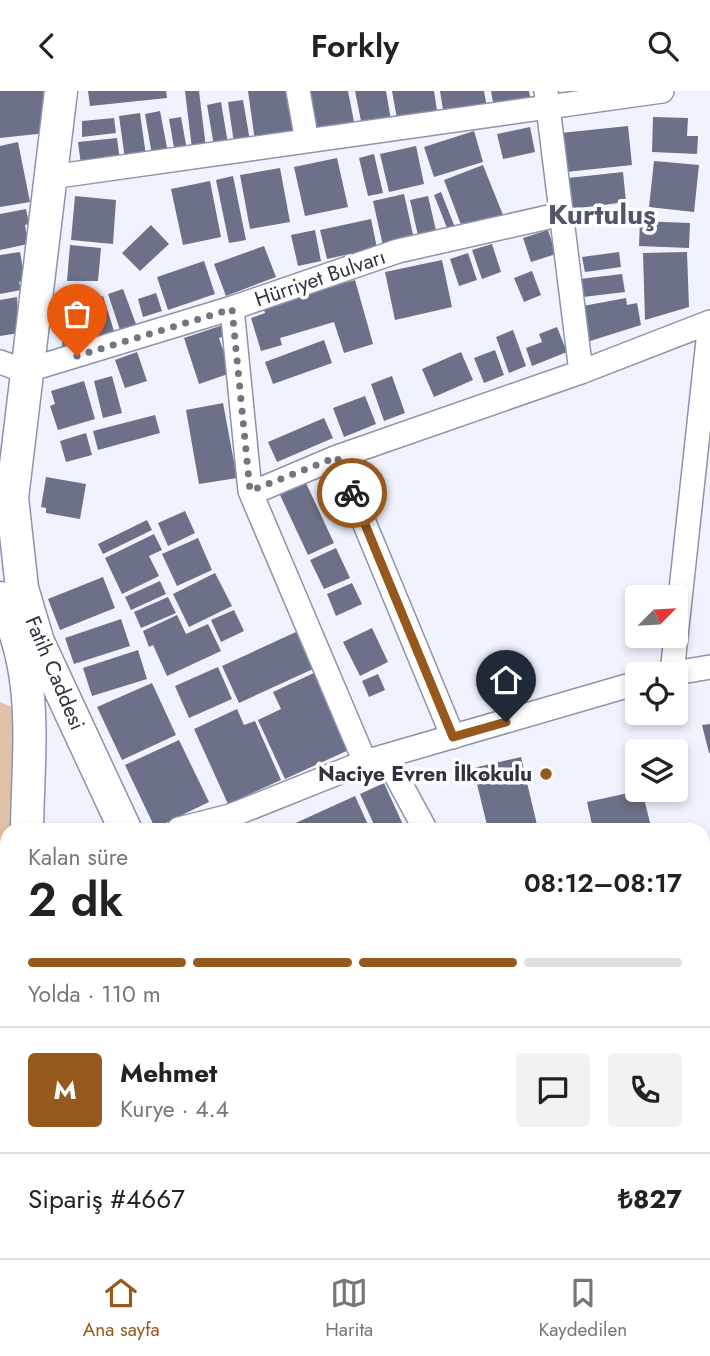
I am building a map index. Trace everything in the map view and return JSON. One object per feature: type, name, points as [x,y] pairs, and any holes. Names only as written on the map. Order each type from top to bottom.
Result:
[{"type":"street","name":"Fatih Caddesi","points":[[61,91],[51,177],[13,367],[6,500],[22,587],[38,642],[122,823]]},
{"type":"street","points":[[298,91],[307,141]]},
{"type":"street","points":[[51,177],[307,141],[546,99],[662,91]]},
{"type":"street","points":[[546,99],[581,372]]},
{"type":"street","name":"Hürriyet Bulvarı","points":[[13,367],[232,309],[398,251],[562,214]]},
{"type":"street","points":[[232,309],[252,493],[275,556],[375,759],[421,823]]},
{"type":"street","points":[[252,493],[337,457],[581,372],[710,322],[672,662]]},
{"type":"street","points":[[337,457],[453,737]]},
{"type":"street","points":[[0,598],[24,654],[29,693],[27,823]]},
{"type":"street","points":[[688,670],[710,667]]},
{"type":"street","points":[[202,823],[229,816],[375,759],[625,687]]},
{"type":"shaded area","points":[[0,702],[14,708],[15,823],[0,823]]},
{"type":"building","points":[[0,91],[47,91],[46,133],[0,138]]},
{"type":"building","points":[[88,91],[166,91],[167,98],[90,106]]},
{"type":"building","points":[[185,91],[199,91],[206,148],[192,149]]},
{"type":"building","points":[[248,91],[286,91],[293,135],[255,141]]},
{"type":"building","points":[[303,91],[348,91],[356,132],[312,140]]},
{"type":"building","points":[[355,91],[386,91],[392,126],[363,131]]},
{"type":"building","points":[[392,91],[434,91],[438,117],[398,124]]},
{"type":"building","points":[[440,91],[484,91],[487,108],[444,116]]},
{"type":"building","points":[[491,91],[529,91],[531,102],[494,108]]},
{"type":"building","points":[[243,100],[250,141],[234,143],[228,102]]},
{"type":"building","points":[[221,102],[228,144],[214,146],[207,105]]},
{"type":"building","points":[[160,111],[168,153],[152,155],[145,114]]},
{"type":"building","points":[[140,113],[146,156],[125,159],[119,116]]},
{"type":"building","points":[[181,117],[187,150],[175,153],[169,119]]},
{"type":"building","points":[[653,117],[688,118],[687,136],[698,136],[697,154],[652,152]]},
{"type":"building","points":[[114,118],[116,133],[82,137],[82,121]]},
{"type":"building","points":[[628,126],[632,165],[566,172],[561,133]]},
{"type":"building","points":[[530,127],[535,152],[503,159],[497,134]]},
{"type":"building","points":[[474,131],[483,162],[434,177],[424,147]]},
{"type":"building","points":[[117,138],[120,161],[81,165],[78,142]]},
{"type":"building","points":[[18,142],[30,202],[0,207],[0,146]]},
{"type":"building","points":[[416,146],[424,184],[389,192],[380,154]]},
{"type":"building","points":[[374,154],[383,193],[368,196],[359,158]]},
{"type":"building","points":[[337,158],[348,207],[305,216],[294,167]]},
{"type":"building","points":[[654,161],[699,165],[694,212],[649,207]]},
{"type":"building","points":[[483,165],[503,215],[463,230],[444,180]]},
{"type":"building","points":[[280,168],[290,222],[250,229],[240,175]]},
{"type":"building","points":[[623,172],[626,202],[572,209],[568,178]]},
{"type":"building","points":[[233,176],[246,240],[229,243],[216,180]]},
{"type":"building","points":[[210,181],[221,237],[183,245],[171,189]]},
{"type":"building","points":[[441,192],[456,230],[449,233],[434,195]]},
{"type":"building","points":[[404,194],[414,239],[383,246],[373,201]]},
{"type":"building","points":[[75,196],[116,200],[113,244],[71,240]]},
{"type":"building","points":[[428,196],[437,235],[419,240],[410,200]]},
{"type":"building","points":[[26,209],[29,224],[25,225],[28,244],[0,250],[0,214]]},
{"type":"building","points":[[371,219],[377,248],[327,259],[320,230]]},
{"type":"building","points":[[640,221],[690,223],[689,248],[639,246]]},
{"type":"building","points":[[151,225],[169,244],[140,271],[122,253]]},
{"type":"building","points":[[315,230],[321,261],[298,266],[291,235]]},
{"type":"building","points":[[548,230],[556,254],[531,262],[523,238]]},
{"type":"building","points":[[492,244],[501,272],[482,279],[472,250]]},
{"type":"building","points":[[70,245],[101,248],[98,281],[67,281]]},
{"type":"building","points":[[264,246],[276,277],[226,296],[214,264]]},
{"type":"building","points":[[20,252],[25,281],[19,282],[21,290],[0,294],[0,255]]},
{"type":"building","points":[[619,252],[621,267],[585,272],[582,257]]},
{"type":"building","points":[[687,252],[689,307],[645,320],[643,253]]},
{"type":"building","points":[[468,253],[477,280],[459,286],[450,259]]},
{"type":"building","points":[[442,260],[452,307],[395,320],[385,272]]},
{"type":"building","points":[[204,261],[215,294],[168,310],[157,277]]},
{"type":"building","points":[[532,271],[541,295],[524,302],[514,278]]},
{"type":"building","points":[[622,274],[625,292],[583,297],[580,279]]},
{"type":"building","points":[[355,280],[373,344],[344,353],[334,322],[280,338],[282,345],[261,351],[251,318],[265,313],[263,307]]},
{"type":"building","points":[[123,289],[136,324],[120,330],[108,294]]},
{"type":"building","points":[[156,293],[162,311],[143,317],[138,299]]},
{"type":"building","points":[[103,296],[114,331],[62,349],[64,309]]},
{"type":"building","points":[[17,297],[19,333],[0,336],[0,300]]},
{"type":"building","points":[[626,298],[627,305],[637,303],[641,325],[590,341],[583,306]]},
{"type":"building","points":[[223,325],[227,335],[219,338],[231,373],[199,384],[184,338]]},
{"type":"building","points":[[557,327],[567,352],[532,366],[526,348],[542,342],[539,334]]},
{"type":"building","points":[[513,330],[526,366],[509,373],[496,337]]},
{"type":"building","points":[[324,340],[332,363],[273,384],[265,362]]},
{"type":"building","points":[[495,350],[504,375],[484,383],[474,358]]},
{"type":"building","points":[[137,352],[147,381],[125,388],[115,360]]},
{"type":"building","points":[[461,352],[473,380],[434,397],[422,369]]},
{"type":"building","points":[[112,376],[122,413],[103,418],[94,381]]},
{"type":"building","points":[[392,376],[405,413],[384,421],[371,384]]},
{"type":"building","points":[[84,381],[95,419],[58,430],[50,406],[55,404],[51,391]]},
{"type":"building","points":[[365,396],[376,424],[344,437],[333,408]]},
{"type":"building","points":[[223,403],[237,478],[199,484],[186,410]]},
{"type":"building","points":[[155,415],[160,433],[98,450],[93,431]]},
{"type":"building","points":[[324,418],[333,438],[277,462],[268,442]]},
{"type":"building","points":[[86,433],[92,455],[66,462],[60,441]]},
{"type":"building","points":[[46,477],[86,484],[80,519],[46,513],[46,508],[41,507]]},
{"type":"building","points":[[306,483],[334,543],[308,555],[280,495]]},
{"type":"building","points":[[185,511],[195,533],[168,546],[158,523]]},
{"type":"building","points":[[147,520],[152,530],[103,554],[98,544]]},
{"type":"building","points":[[154,534],[162,550],[149,556],[159,576],[122,594],[105,558]]},
{"type":"building","points":[[198,538],[212,570],[177,586],[162,554]]},
{"type":"building","points":[[336,548],[350,578],[324,589],[310,560]]},
{"type":"building","points":[[215,573],[232,606],[189,627],[173,594]]},
{"type":"building","points":[[103,577],[115,608],[60,630],[48,599]]},
{"type":"building","points":[[160,581],[166,594],[131,610],[125,597]]},
{"type":"building","points":[[352,583],[362,604],[336,616],[327,594]]},
{"type":"building","points":[[168,597],[176,613],[141,628],[134,612]]},
{"type":"building","points":[[234,610],[244,631],[221,642],[211,620]]},
{"type":"building","points":[[177,615],[186,634],[208,624],[221,651],[167,676],[153,645],[149,647],[143,631]]},
{"type":"building","points":[[121,619],[130,646],[74,664],[65,638]]},
{"type":"building","points":[[372,628],[388,662],[360,676],[343,642]]},
{"type":"building","points":[[296,632],[313,669],[239,703],[222,666]]},
{"type":"building","points":[[138,650],[147,679],[92,696],[83,668]]},
{"type":"building","points":[[218,667],[232,699],[189,718],[175,686]]},
{"type":"building","points":[[316,672],[351,749],[285,779],[258,720],[281,709],[273,692]]},
{"type":"building","points":[[378,674],[385,690],[369,697],[362,681]]},
{"type":"building","points":[[152,683],[176,735],[122,760],[97,707]]},
{"type":"building","points":[[237,709],[244,725],[255,721],[281,780],[228,804],[194,729]]},
{"type":"building","points":[[710,724],[710,753],[709,753],[702,725]]},
{"type":"building","points":[[179,740],[209,802],[165,823],[153,823],[125,765]]},
{"type":"building","points":[[521,757],[537,823],[487,823],[473,768]]},
{"type":"building","points":[[384,783],[402,823],[373,823],[360,794]]},
{"type":"building","points":[[625,794],[625,802],[645,802],[650,823],[592,823],[587,802]]},
{"type":"building","points":[[355,796],[367,823],[296,823]]},
{"type":"way so far","points":[[77,356],[232,309],[250,491],[252,493],[337,457],[352,493]]},
{"type":"place","name":"Naciye Evren İlkokulu","points":[[546,774]]},
{"type":"district","name":"Kurtuluş","points":[[602,214]]},
{"type":"route","points":[[352,493],[453,737],[506,722]]}]
